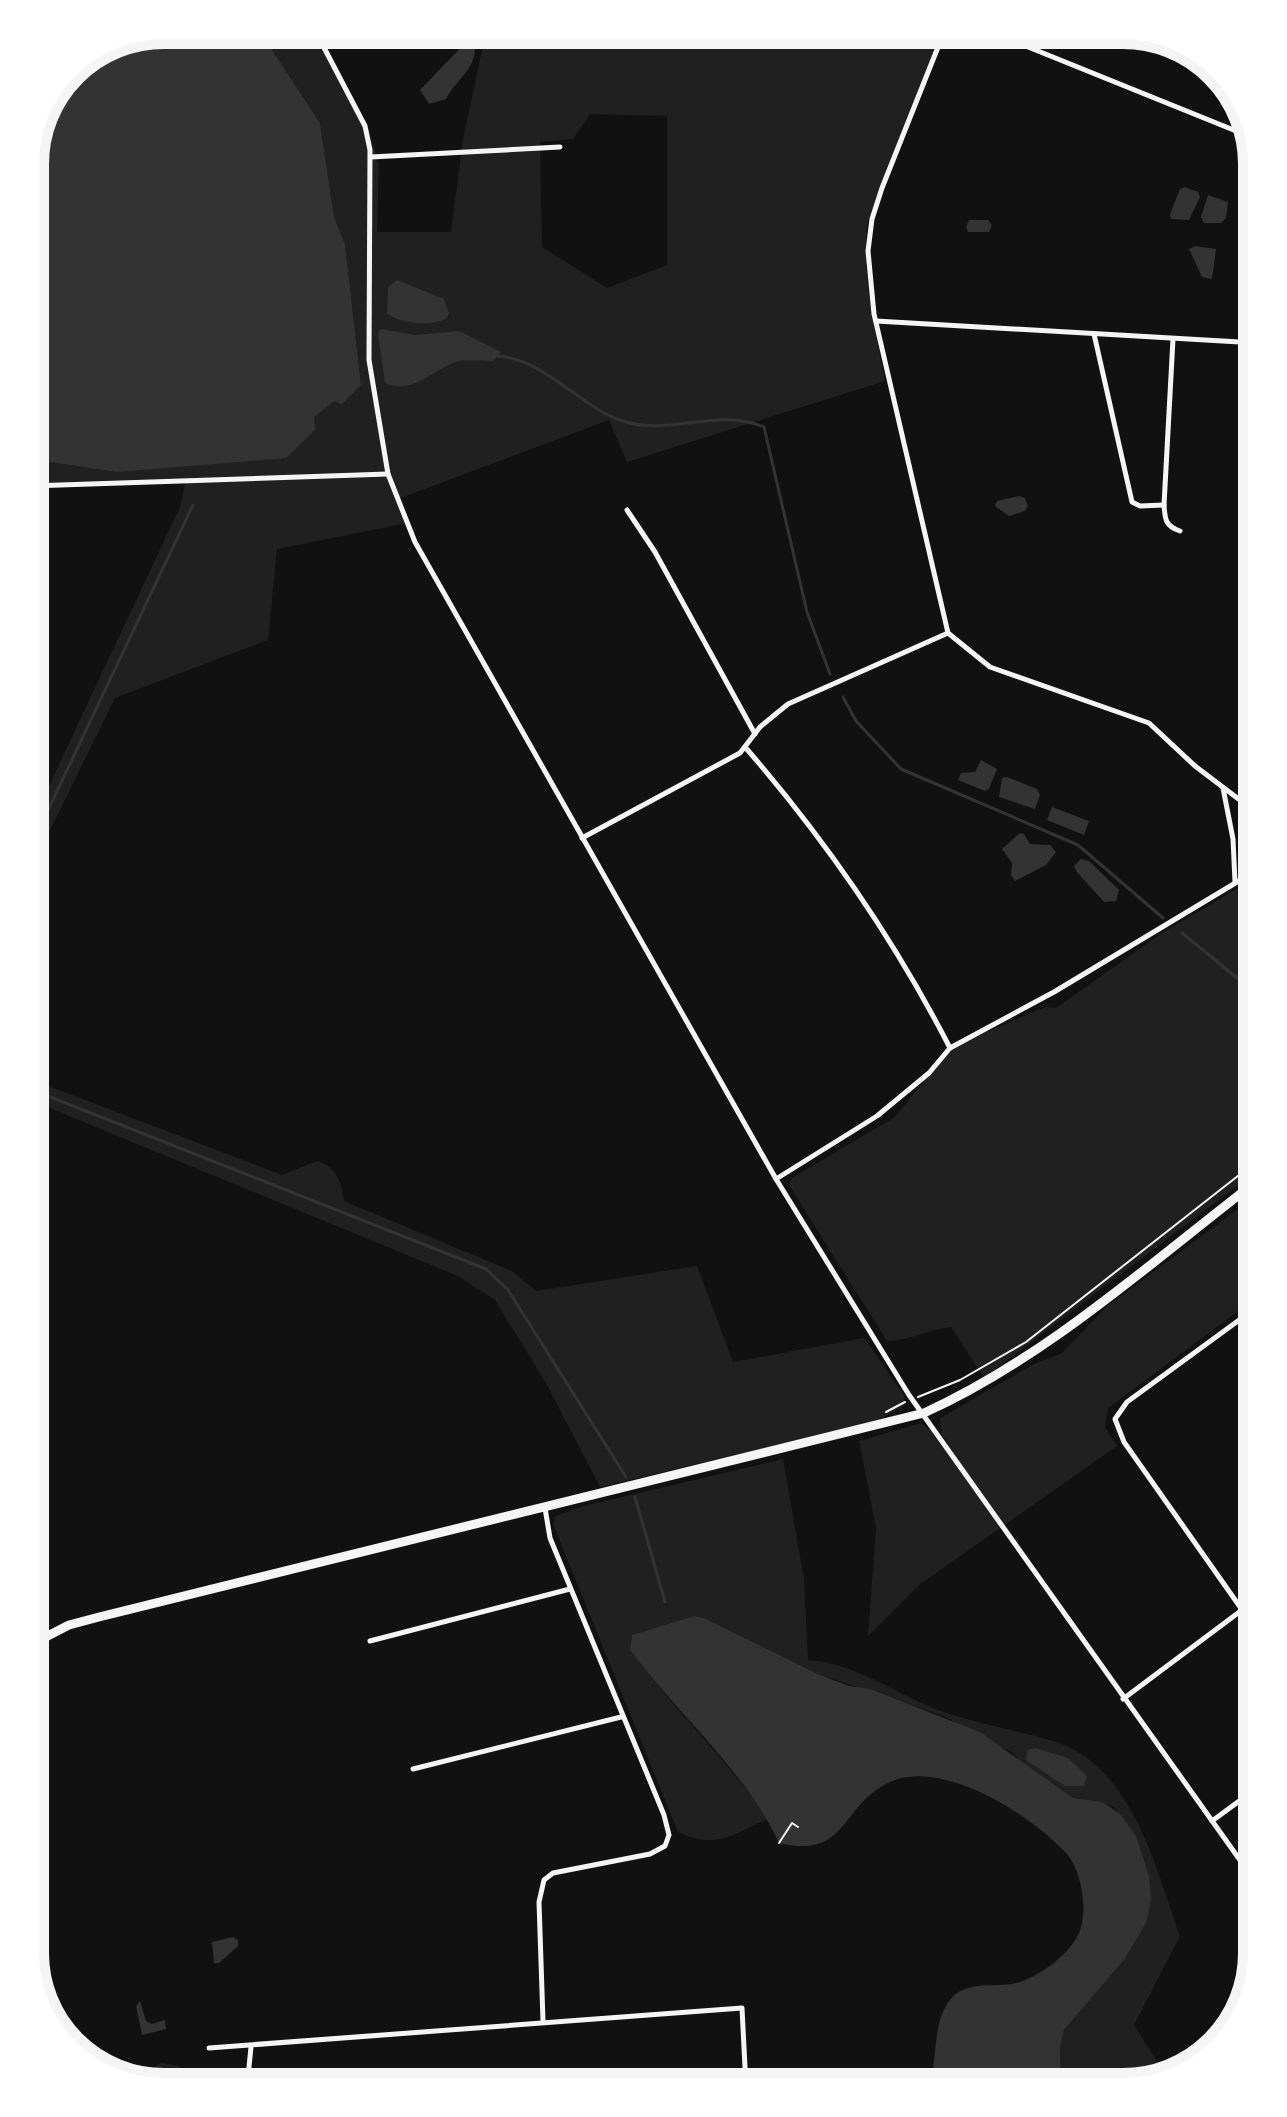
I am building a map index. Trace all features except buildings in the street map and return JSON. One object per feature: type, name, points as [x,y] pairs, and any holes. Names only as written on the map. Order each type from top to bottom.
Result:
[{"type":"main road","points":[[44,1638],[69,1625],[924,1413],[978,1388],[1021,1362],[1243,1195]]},
{"type":"street","points":[[322,44],[365,126],[371,157],[367,332],[388,474],[415,542],[776,1179],[911,1399],[924,1413],[1123,1699],[1243,1864]]},
{"type":"street","points":[[939,44],[872,219],[868,251],[876,321],[948,633],[990,667],[1149,723],[1243,802]]},
{"type":"street","points":[[1021,44],[1239,132]]},
{"type":"street","points":[[371,157],[560,147]]},
{"type":"street","points":[[876,321],[1243,342]]},
{"type":"street","points":[[1094,334],[1132,502],[1140,506],[1164,505]]},
{"type":"street","points":[[1173,339],[1164,505],[1165,521],[1170,528],[1180,531]]},
{"type":"street","points":[[44,486],[388,474]]},
{"type":"street","points":[[627,510],[655,552],[755,734]]},
{"type":"street","points":[[582,838],[740,753],[755,734],[788,704],[948,633]]},
{"type":"street","points":[[745,747],[821,840],[929,1006],[950,1048]]},
{"type":"street","points":[[1223,787],[1233,839],[1235,882]]},
{"type":"street","points":[[776,1179],[877,1116],[929,1073],[950,1048],[1054,992],[1243,878]]},
{"type":"street","points":[[1123,1699],[1242,1610],[1124,1442],[1115,1419],[1127,1402],[1243,1317]]},
{"type":"street","points":[[543,2021],[539,1902],[544,1880],[553,1873],[570,1868],[650,1854],[667,1841],[664,1815],[621,1717],[550,1538],[545,1508]]},
{"type":"street","points":[[370,1641],[570,1589]]},
{"type":"street","points":[[413,1769],[621,1717]]},
{"type":"street","points":[[1212,1821],[1243,1798]]},
{"type":"street","points":[[209,2048],[742,2008],[745,2073]]},
{"type":"street","points":[[248,2073],[251,2047]]},
{"type":"path","points":[[884,1413],[960,1380],[1026,1342],[1243,1172]]},
{"type":"path","points":[[779,1843],[792,1823],[798,1827]]},
{"type":"shaded area","points":[[164,44],[268,44],[320,123],[334,217],[345,244],[361,385],[342,404],[334,401],[314,417],[315,430],[286,458],[116,472],[44,461],[44,156],[48,133],[64,97],[79,79],[97,64],[118,53],[141,46]]},
{"type":"shaded area","points":[[268,44],[322,44],[365,126],[367,124],[379,164],[377,232],[451,232],[463,139],[483,46],[936,44],[867,224],[868,283],[885,381],[627,462],[609,420],[398,499],[407,523],[277,549],[268,640],[115,698],[44,843],[44,796],[180,507],[186,480],[44,485],[44,461],[116,472],[314,417],[321,408],[361,385],[345,244],[334,217],[320,123]],"holes":[[[590,114],[667,116],[667,265],[607,288],[542,247],[540,142],[573,139]]]},
{"type":"shaded area","points":[[464,44],[474,44],[471,65],[446,99],[429,104],[420,90]]},
{"type":"shaded area","points":[[1185,187],[1198,192],[1200,197],[1189,220],[1171,219],[1180,189]]},
{"type":"shaded area","points":[[1208,195],[1228,202],[1226,218],[1221,223],[1204,223],[1201,217]]},
{"type":"shaded area","points":[[969,220],[988,220],[992,225],[989,232],[968,232],[966,227]]},
{"type":"shaded area","points":[[1195,246],[1216,249],[1212,279],[1202,277],[1189,249]]},
{"type":"shaded area","points":[[397,280],[444,299],[449,313],[446,319],[416,323],[387,314],[388,287]]},
{"type":"shaded area","points":[[381,329],[415,335],[459,331],[501,352],[494,361],[455,362],[413,384],[395,386],[385,383],[378,333]]},
{"type":"shaded area","points":[[1019,496],[1025,498],[1028,506],[1025,511],[1009,516],[995,506],[997,501]]},
{"type":"shaded area","points":[[981,760],[997,769],[989,789],[985,791],[958,780],[961,773],[975,772]]},
{"type":"shaded area","points":[[1007,777],[1037,789],[1040,795],[1035,809],[999,797],[1002,778]]},
{"type":"shaded area","points":[[1052,807],[1089,821],[1084,835],[1047,820]]},
{"type":"shaded area","points":[[1020,833],[1030,844],[1050,845],[1056,852],[1046,865],[1015,881],[1011,875],[1012,863],[1002,849]]},
{"type":"shaded area","points":[[1081,859],[1089,861],[1119,890],[1116,901],[1104,902],[1076,871],[1074,866]]},
{"type":"shaded area","points":[[1243,885],[1243,1182],[984,1378],[951,1327],[887,1341],[789,1185],[792,1178],[895,1117],[950,1048],[1045,1007],[1056,1008],[1165,931]]},
{"type":"shaded area","points":[[44,1084],[282,1175],[317,1161],[337,1176],[344,1201],[512,1271],[536,1291],[697,1266],[733,1362],[864,1338],[904,1395],[904,1406],[876,1421],[600,1487],[546,1383],[495,1300],[458,1276],[44,1106]]},
{"type":"shaded area","points":[[1243,1205],[1243,1307],[1108,1408],[1105,1427],[1117,1446],[919,1585],[868,1636],[876,1528],[859,1441],[921,1423],[931,1431],[990,1513],[942,1434],[940,1418],[1034,1364],[1062,1353],[1106,1307]]},
{"type":"shaded area","points":[[783,1459],[804,1579],[808,1660],[858,1673],[953,1715],[1056,1742],[1082,1754],[1104,1773],[1122,1796],[1138,1823],[1180,1936],[1134,2025],[1161,2067],[1123,2073],[1061,2073],[1060,2049],[1064,2030],[1124,1960],[1136,1836],[1115,1808],[1103,1802],[1073,1798],[1025,1766],[1013,1753],[944,1716],[818,1674],[704,1618],[694,1616],[632,1635],[630,1650],[768,1819],[733,1835],[713,1840],[678,1832],[553,1524],[556,1516],[584,1506]]},
{"type":"shaded area","points":[[694,1616],[704,1618],[818,1674],[849,1686],[870,1689],[980,1732],[1073,1798],[1103,1802],[1120,1814],[1136,1836],[1149,1876],[1151,1900],[1146,1923],[1124,1960],[1064,2030],[1060,2049],[1061,2073],[932,2073],[940,2020],[956,1994],[970,1987],[1012,1984],[1030,1978],[1058,1959],[1078,1935],[1083,1916],[1082,1893],[1077,1871],[1067,1854],[1008,1807],[957,1783],[932,1777],[908,1777],[886,1784],[871,1794],[830,1838],[818,1844],[801,1846],[779,1843],[765,1816],[730,1767],[630,1650],[632,1635]]},
{"type":"shaded area","points":[[1035,1748],[1068,1758],[1087,1776],[1084,1786],[1065,1786],[1026,1760],[1028,1750]]},
{"type":"shaded area","points":[[233,1937],[238,1940],[238,1946],[219,1963],[214,1963],[212,1942]]},
{"type":"shaded area","points":[[140,2001],[146,2021],[152,2024],[165,2020],[166,2029],[142,2035],[136,2006]]},
{"type":"shaded area","points":[[162,2063],[179,2066],[184,2073],[145,2072]]},
{"type":"waterway","points":[[497,356],[530,365],[602,412],[635,424],[654,426],[728,420],[746,421],[764,427],[807,612],[830,674]]},
{"type":"waterway","points":[[44,819],[193,505]]},
{"type":"waterway","points":[[843,697],[856,721],[901,769],[1078,845],[1163,918]]},
{"type":"waterway","points":[[1182,933],[1243,982]]},
{"type":"waterway","points":[[44,1095],[486,1269],[508,1290],[626,1477]]},
{"type":"waterway","points":[[635,1497],[665,1602]]}]
